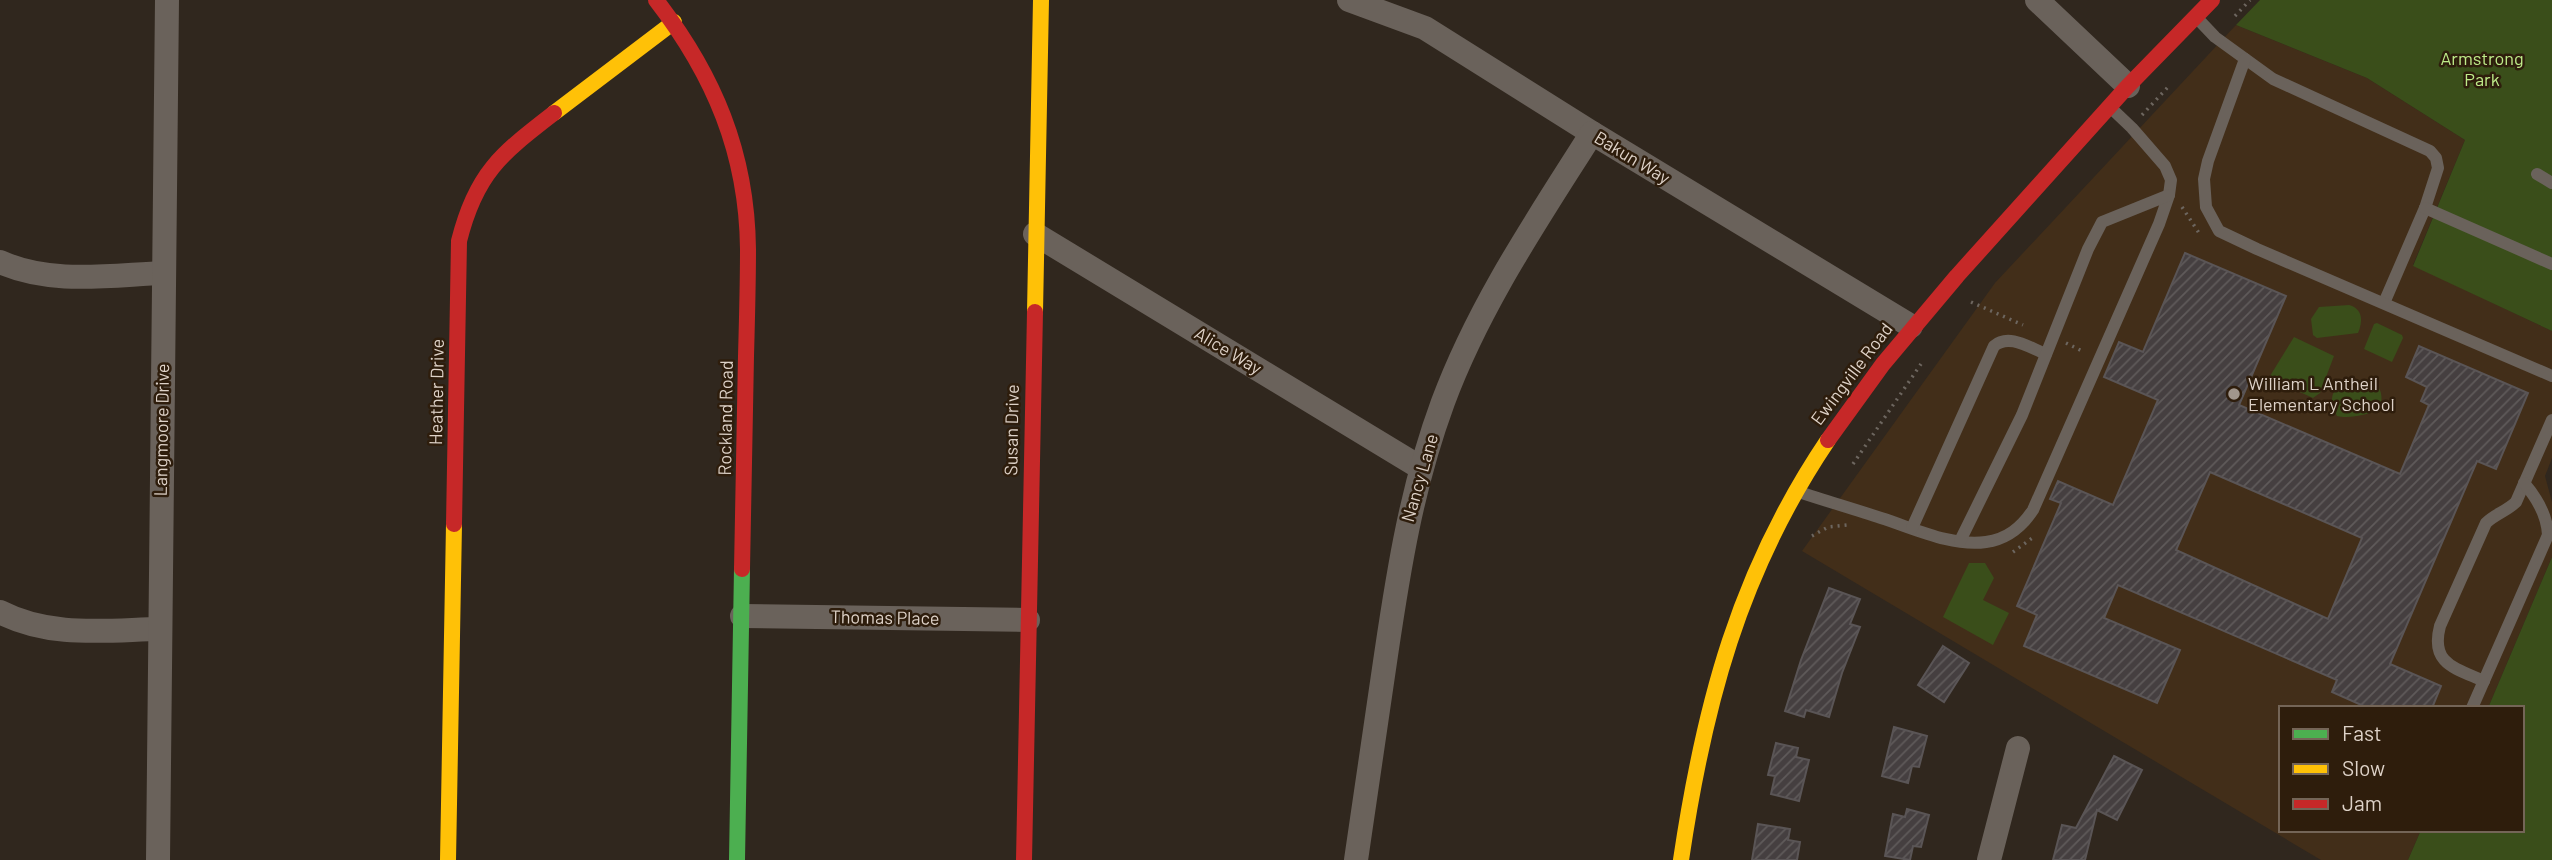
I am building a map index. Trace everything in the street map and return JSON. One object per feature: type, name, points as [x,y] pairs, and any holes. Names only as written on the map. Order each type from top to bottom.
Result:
[{"type":"street","name":"Langmoore Drive","points":[[158,860],[167,0]]},
{"type":"street","name":"Rockland Road","points":[[656,0],[699,58],[716,92],[740,165],[747,208],[737,860]]},
{"type":"street","name":"Susan Drive","points":[[1024,860],[1041,0]]},
{"type":"street","name":"Bakun Way","points":[[1349,0],[1425,28],[1592,133],[1911,326]]},
{"type":"street","points":[[2037,0],[2128,86]]},
{"type":"street","name":"Ewingville Road","points":[[1681,860],[1704,724],[1721,664],[1760,561],[1828,437],[1911,326],[2128,86],[2212,0]]},
{"type":"street","name":"Heather Drive","points":[[448,860],[459,242],[466,211],[477,187],[508,148],[674,22]]},
{"type":"street","name":"Nancy Lane","points":[[1356,860],[1404,538],[1421,468],[1467,343],[1497,285],[1592,133]]},
{"type":"street","name":"Alice Way","points":[[1035,234],[1421,468]]},
{"type":"street","points":[[0,262],[37,274],[69,277],[164,273]]},
{"type":"street","points":[[0,612],[36,627],[62,631],[160,629]]},
{"type":"street","name":"Thomas Place","points":[[742,616],[1028,620]]},
{"type":"street","points":[[1989,860],[2018,748]]},
{"type":"lane","points":[[2196,17],[2215,37],[2273,79],[2430,151],[2436,158],[2438,168],[2425,208],[2384,303]]},
{"type":"lane","points":[[2245,59],[2204,178],[2207,207],[2219,231],[2552,376]]},
{"type":"lane","points":[[1796,491],[1960,541],[1985,542],[1999,539],[2024,523],[2033,510],[2154,237],[2169,195],[2171,180],[2165,166],[2132,128],[2109,107]]},
{"type":"lane","points":[[2537,174],[2552,183]]},
{"type":"lane","points":[[1960,541],[2022,415],[2088,249],[2102,222],[2169,195]]},
{"type":"lane","points":[[2425,208],[2552,264]]},
{"type":"lane","points":[[1912,528],[1994,346],[2008,339],[2046,354]]},
{"type":"lane","points":[[2484,681],[2451,666],[2438,652],[2436,642],[2440,626],[2486,523],[2516,502],[2552,420]]},
{"type":"lane","points":[[2473,706],[2548,535],[2536,497],[2524,482]]},
{"type":"path","points":[[2215,37],[2250,0]]},
{"type":"path","points":[[2132,128],[2176,79]]},
{"type":"path","points":[[1963,311],[1971,302]]},
{"type":"path","points":[[1853,464],[1926,357]]},
{"type":"shaded area","name":"William L Antheil Elementary School","points":[[2236,25],[2367,78],[2465,140],[2413,265],[2552,331],[2552,458],[2545,476],[2552,502],[2552,557],[2489,706],[2279,706],[2279,832],[2420,832],[2408,860],[2321,860],[1802,551],[1995,283]]},
{"type":"green space","name":"Armstrong Park","points":[[2260,0],[2552,0],[2552,331],[2413,266],[2465,140],[2367,78],[2236,25]]},
{"type":"green space","points":[[2349,305],[2357,309],[2361,316],[2358,333],[2317,338],[2313,335],[2311,319],[2319,307]]},
{"type":"green space","points":[[2374,324],[2402,335],[2392,362],[2364,349]]},
{"type":"green space","points":[[2294,337],[2334,356],[2320,393],[2313,398],[2270,376]]},
{"type":"green space","points":[[2372,382],[2381,393],[2380,408],[2359,416],[2337,416],[2332,402],[2336,389]]},
{"type":"green space","points":[[2552,557],[2552,860],[2408,860],[2420,832],[2524,832],[2524,706],[2489,706]]},
{"type":"green space","points":[[1969,563],[1985,563],[1994,578],[1983,600],[2009,613],[1993,645],[1943,617]]},
{"type":"building","points":[[2185,253],[2286,296],[2239,405],[2400,474],[2429,405],[2421,401],[2427,387],[2406,377],[2419,346],[2528,393],[2496,469],[2477,461],[2390,664],[2441,686],[2433,706],[2364,706],[2332,692],[2337,680],[2118,585],[2104,618],[2180,650],[2157,703],[2024,646],[2037,615],[2017,606],[2061,503],[2050,499],[2058,481],[2113,505],[2158,400],[2104,377],[2119,342],[2143,352]],"holes":[[[2210,472],[2362,538],[2328,619],[2176,550]]]},
{"type":"building","points":[[1829,588],[1860,599],[1850,624],[1860,627],[1829,717],[1806,710],[1804,717],[1785,711],[1801,660]]},
{"type":"building","points":[[1943,646],[1969,663],[1944,702],[1918,685]]},
{"type":"building","points":[[1894,727],[1927,736],[1919,767],[1912,766],[1908,783],[1882,776]]},
{"type":"building","points":[[1776,743],[1798,748],[1796,757],[1809,760],[1799,801],[1771,794],[1775,776],[1768,775]]},
{"type":"building","points":[[2114,756],[2142,770],[2117,820],[2097,810],[2085,860],[2053,860],[2062,825],[2076,828]]},
{"type":"building","points":[[1907,809],[1929,815],[1921,847],[1913,846],[1910,860],[1885,856],[1893,814],[1905,817]]},
{"type":"building","points":[[1758,824],[1790,829],[1788,840],[1800,842],[1797,860],[1752,860]]},
{"type":"traffic: fast","points":[[737,860],[742,569]]},
{"type":"traffic: slow","points":[[1035,312],[1041,0]]},
{"type":"traffic: slow","points":[[554,113],[674,22]]},
{"type":"traffic: slow","points":[[1681,860],[1701,748],[1730,641],[1748,590],[1771,540],[1797,490],[1828,440]]},
{"type":"traffic: slow","points":[[448,860],[454,524]]},
{"type":"traffic: jam","points":[[656,0],[677,28],[710,86],[734,148],[741,180],[748,249],[742,569]]},
{"type":"traffic: jam","points":[[1828,440],[1883,364],[1957,276],[2127,87],[2212,0]]},
{"type":"traffic: jam","points":[[454,524],[459,241],[474,198],[493,167],[519,141],[554,113]]},
{"type":"traffic: jam","points":[[1024,860],[1035,312]]},
{"type":"place","name":"William L Antheil Elementary School","points":[[2234,394]]}]
